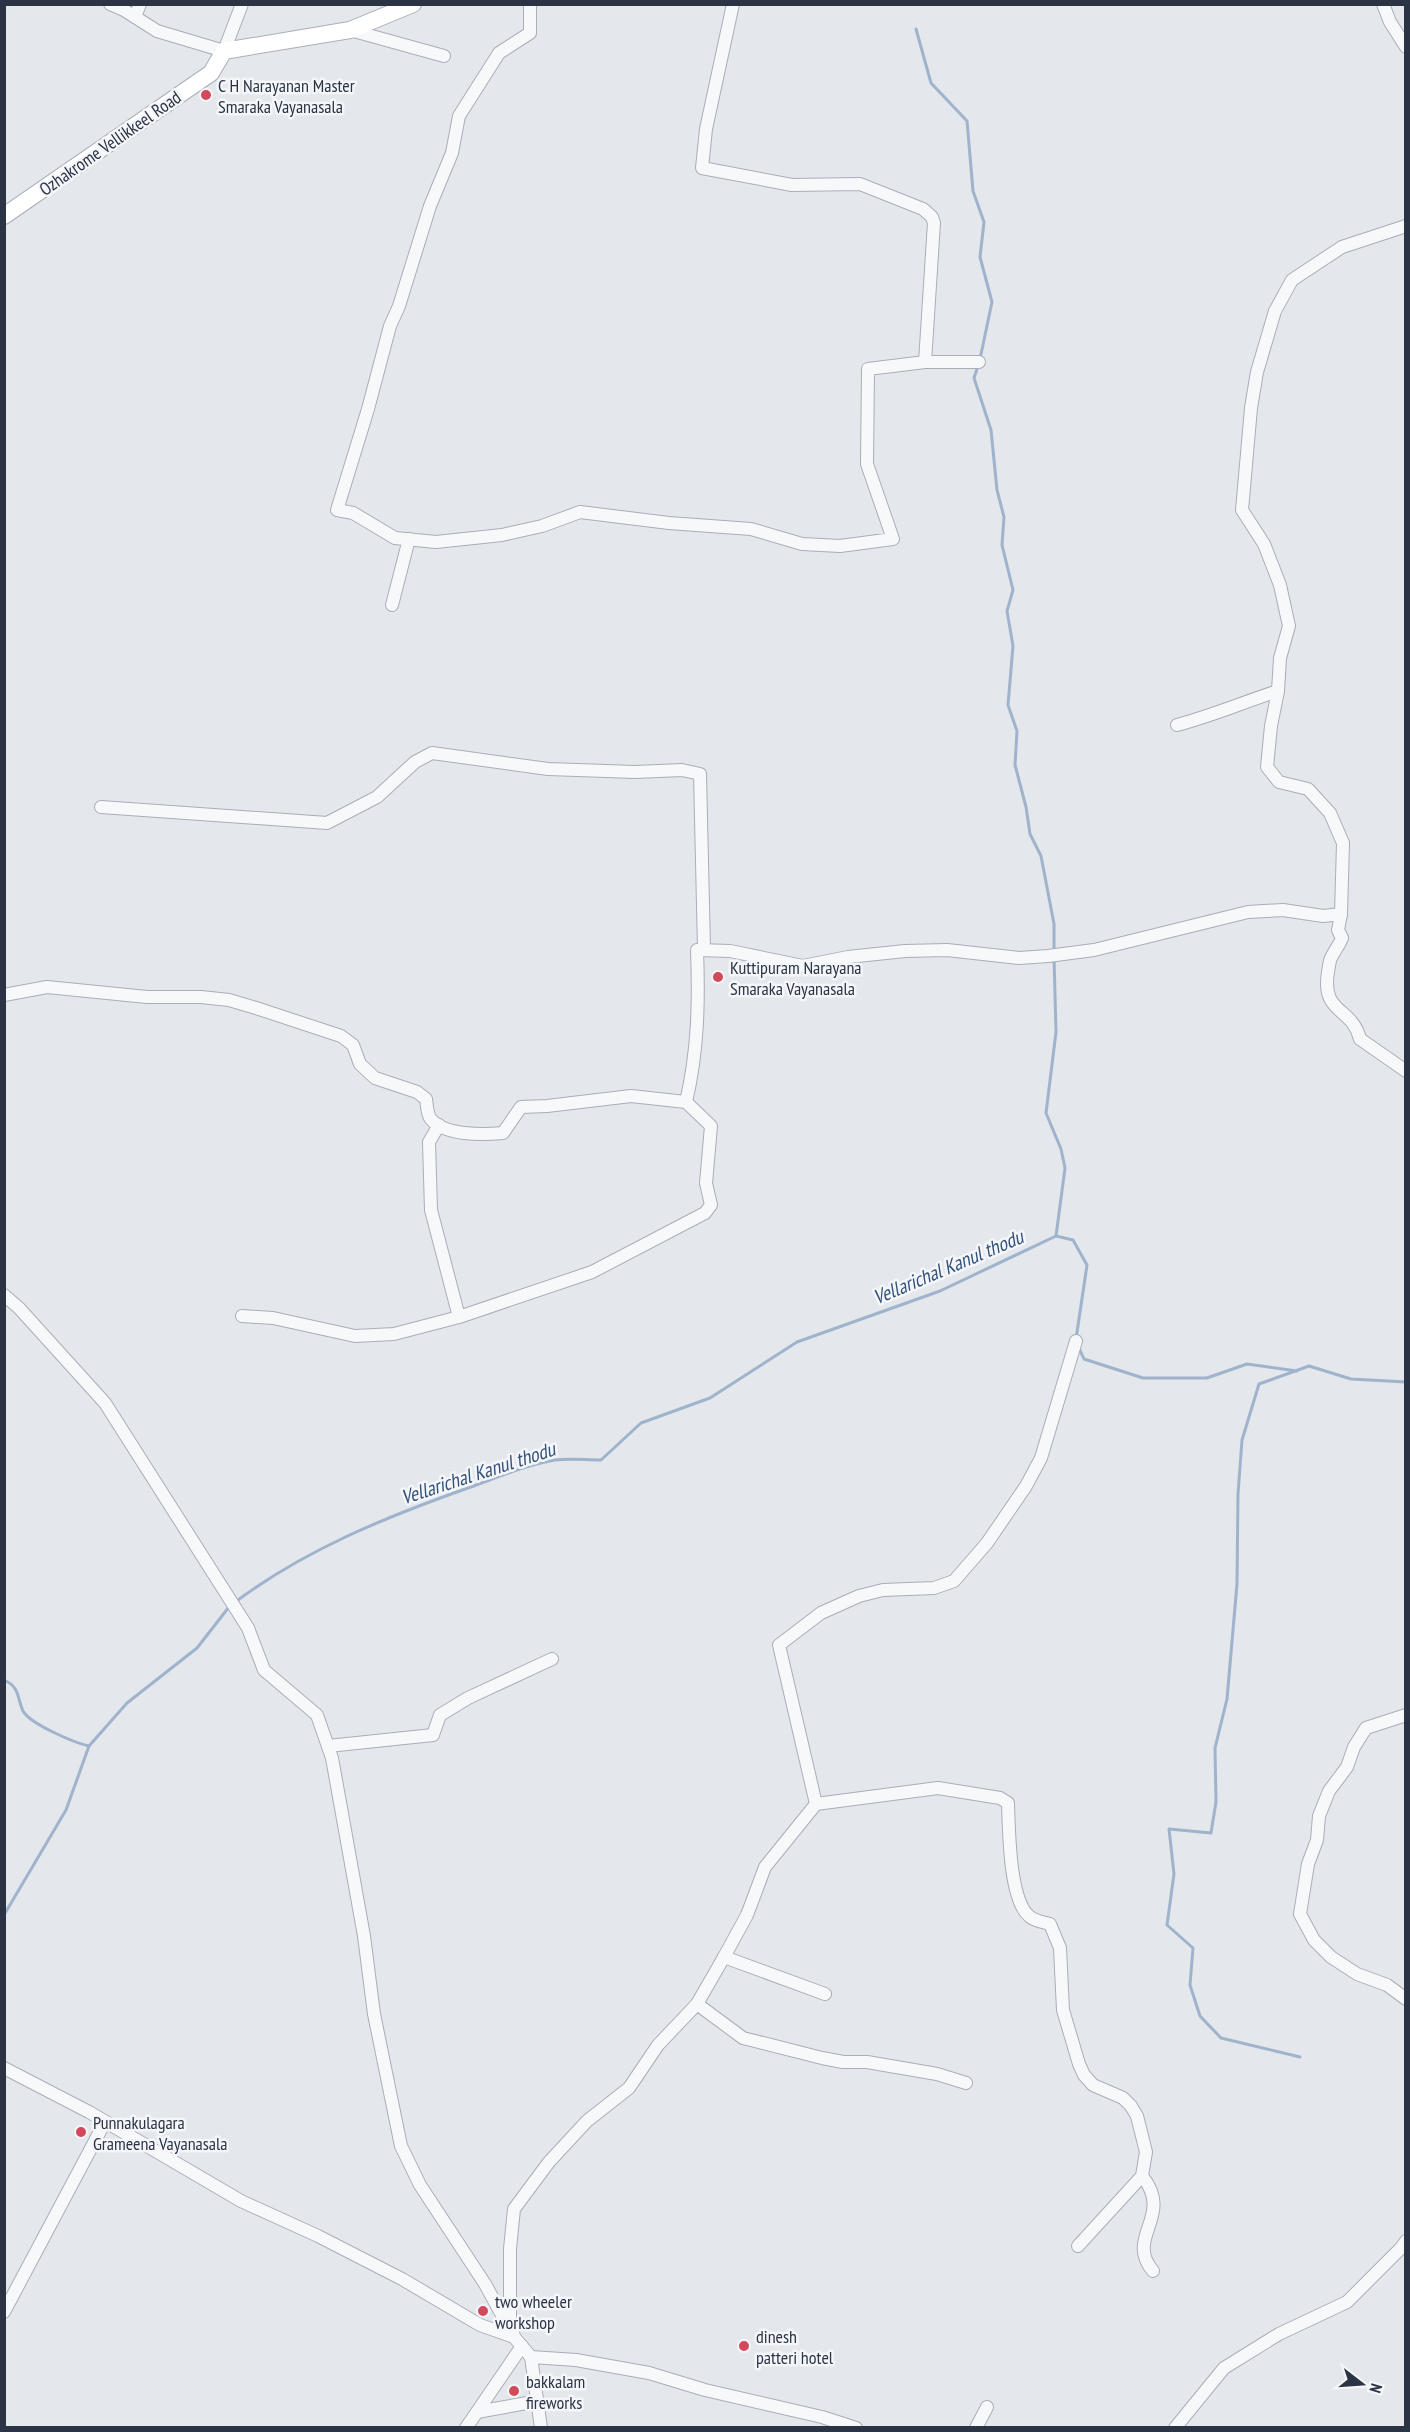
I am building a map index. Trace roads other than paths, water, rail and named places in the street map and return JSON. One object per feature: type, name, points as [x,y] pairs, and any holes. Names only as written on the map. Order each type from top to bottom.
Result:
[{"type":"main road","points":[[224,51],[350,30],[413,4]]},
{"type":"main road","name":"Ozhakrome Vellikkeel Road","points":[[4,216],[211,73],[224,51]]},
{"type":"street","points":[[110,4],[158,31],[224,51],[242,4]]},
{"type":"street","points":[[135,17],[140,4]]},
{"type":"street","points":[[530,4],[530,33],[500,53],[459,116],[452,153],[433,196],[390,326],[368,409],[337,510],[352,513],[395,538],[436,542],[502,536],[542,526],[580,512],[669,523],[751,529],[802,544],[840,546],[893,539],[867,464],[868,369],[925,362],[979,362]]},
{"type":"street","points":[[733,4],[706,129],[702,168],[792,185],[860,184],[923,209],[932,217],[934,223],[925,362]]},
{"type":"street","points":[[1383,4],[1390,22],[1406,47]]},
{"type":"street","points":[[350,30],[444,56]]},
{"type":"street","points":[[1406,226],[1342,247],[1292,280],[1275,311],[1251,408],[1242,510],[1264,544],[1280,585],[1289,626],[1280,658],[1278,691],[1271,726],[1267,767],[1279,782],[1308,789],[1329,813],[1343,843],[1341,914],[1338,930],[1342,938],[1339,947],[1330,958],[1326,981],[1329,1001],[1357,1026],[1360,1038],[1406,1071]]},
{"type":"street","points":[[392,605],[409,539]]},
{"type":"street","points":[[1177,725],[1201,719],[1212,712],[1278,691]]},
{"type":"street","points":[[102,807],[327,823],[377,797],[415,762],[432,753],[548,769],[635,772],[682,770],[700,774],[704,949]]},
{"type":"street","points":[[686,1102],[697,1045],[699,1002],[697,950],[730,951],[803,966],[848,957],[905,951],[947,950],[1019,958],[1047,956],[1120,944],[1248,912],[1283,910],[1323,916],[1341,914]]},
{"type":"street","points":[[4,995],[47,987],[67,987],[147,997],[201,997],[229,1000],[256,1008],[341,1036],[353,1045],[360,1064],[375,1078],[417,1092],[426,1099],[429,1117],[439,1125],[459,1132],[485,1135],[503,1133],[520,1107],[631,1096],[686,1102],[711,1126],[706,1183],[711,1205],[705,1213],[592,1272],[459,1317],[394,1334],[355,1336],[273,1318],[242,1316]]},
{"type":"street","points":[[439,1125],[429,1142],[431,1210],[459,1317]]},
{"type":"street","points":[[4,1295],[19,1308],[105,1403],[248,1628],[264,1670],[317,1715],[332,1758],[364,1936],[374,2014],[401,2146],[420,2185],[485,2284],[518,2342],[531,2356],[541,2427]]},
{"type":"street","points":[[816,1804],[779,1645],[821,1612],[859,1596],[883,1590],[934,1588],[954,1581],[987,1543],[1026,1486],[1041,1458],[1076,1341]]},
{"type":"street","points":[[328,1746],[433,1735],[440,1714],[468,1698],[552,1659]]},
{"type":"street","points":[[1406,1715],[1366,1728],[1354,1747],[1347,1767],[1329,1791],[1319,1816],[1317,1840],[1308,1864],[1300,1914],[1314,1940],[1331,1957],[1357,1974],[1387,1986],[1406,1999]]},
{"type":"street","points":[[466,2427],[518,2342],[510,2318],[510,2249],[514,2209],[549,2162],[587,2121],[629,2088],[658,2045],[697,2004],[747,1915],[765,1867],[816,1804],[938,1788],[1000,1798],[1008,1803],[1011,1865],[1022,1908],[1030,1918],[1050,1924],[1060,1948],[1063,2010],[1084,2075],[1093,2085],[1124,2098],[1137,2116],[1146,2152],[1142,2176],[1078,2246]]},
{"type":"street","points":[[724,1957],[825,1994]]},
{"type":"street","points":[[697,2004],[743,2038],[832,2060],[867,2062],[937,2074],[966,2083]]},
{"type":"street","points":[[4,2068],[105,2122],[241,2201],[318,2236],[402,2279],[480,2325],[518,2342]]},
{"type":"street","points":[[4,2312],[105,2122]]},
{"type":"street","points":[[1142,2176],[1154,2193],[1151,2225],[1144,2237],[1143,2254],[1153,2271]]},
{"type":"street","points":[[1175,2427],[1224,2368],[1280,2334],[1347,2302],[1406,2241]]},
{"type":"street","points":[[531,2356],[576,2360],[649,2373],[821,2422],[856,2427]]},
{"type":"street","points":[[477,2412],[538,2401]]},
{"type":"street","points":[[976,2427],[987,2407]]},
{"type":"waterway","points":[[916,29],[931,83],[967,121],[973,191],[984,222],[980,257],[992,302],[980,359]]},
{"type":"waterway","points":[[978,366],[974,378],[991,430],[997,490],[1004,517],[1002,545],[1013,590],[1007,611],[1013,646],[1008,705],[1017,731],[1015,765],[1026,807],[1030,834],[1041,856],[1054,924],[1054,950]]},
{"type":"waterway","points":[[1054,957],[1056,1032],[1046,1113],[1061,1149],[1065,1168],[1056,1236]]},
{"type":"waterway","name":"Vellarichal Kanul thodu","points":[[234,1603],[317,1551],[376,1523],[533,1465],[560,1459],[601,1460],[641,1423],[710,1398],[797,1342],[940,1291],[1056,1236],[1073,1240],[1087,1265],[1076,1339]]},
{"type":"waterway","name":"Vellarichal Kanul thodu","points":[[1079,1348],[1084,1359],[1143,1378],[1207,1378],[1247,1364],[1297,1371]]},
{"type":"waterway","points":[[1300,2057],[1221,2038],[1200,2016],[1190,1985],[1193,1948],[1167,1925],[1174,1874],[1169,1829],[1211,1833],[1216,1802],[1215,1748],[1227,1699],[1237,1584],[1238,1494],[1242,1440],[1259,1384],[1309,1366],[1351,1379],[1406,1382]]},
{"type":"waterway","name":"Vellarichal Kanul thodu","points":[[4,1915],[66,1810],[89,1746],[127,1703],[197,1648],[229,1607]]},
{"type":"waterway","points":[[4,1680],[13,1686],[23,1711],[34,1722],[89,1746]]},
{"type":"place","name":"C H Narayanan Master Smaraka Vayanasala","points":[[206,95]]},
{"type":"place","name":"Kuttipuram Narayana Smaraka Vayanasala","points":[[718,977]]},
{"type":"place","name":"Punnakulagara Grameena Vayanasala","points":[[81,2132]]},
{"type":"place","name":"two wheeler workshop","points":[[483,2311]]},
{"type":"place","name":"dinesh patteri hotel","points":[[744,2346]]},
{"type":"place","name":"bakkalam fireworks","points":[[514,2391]]}]
